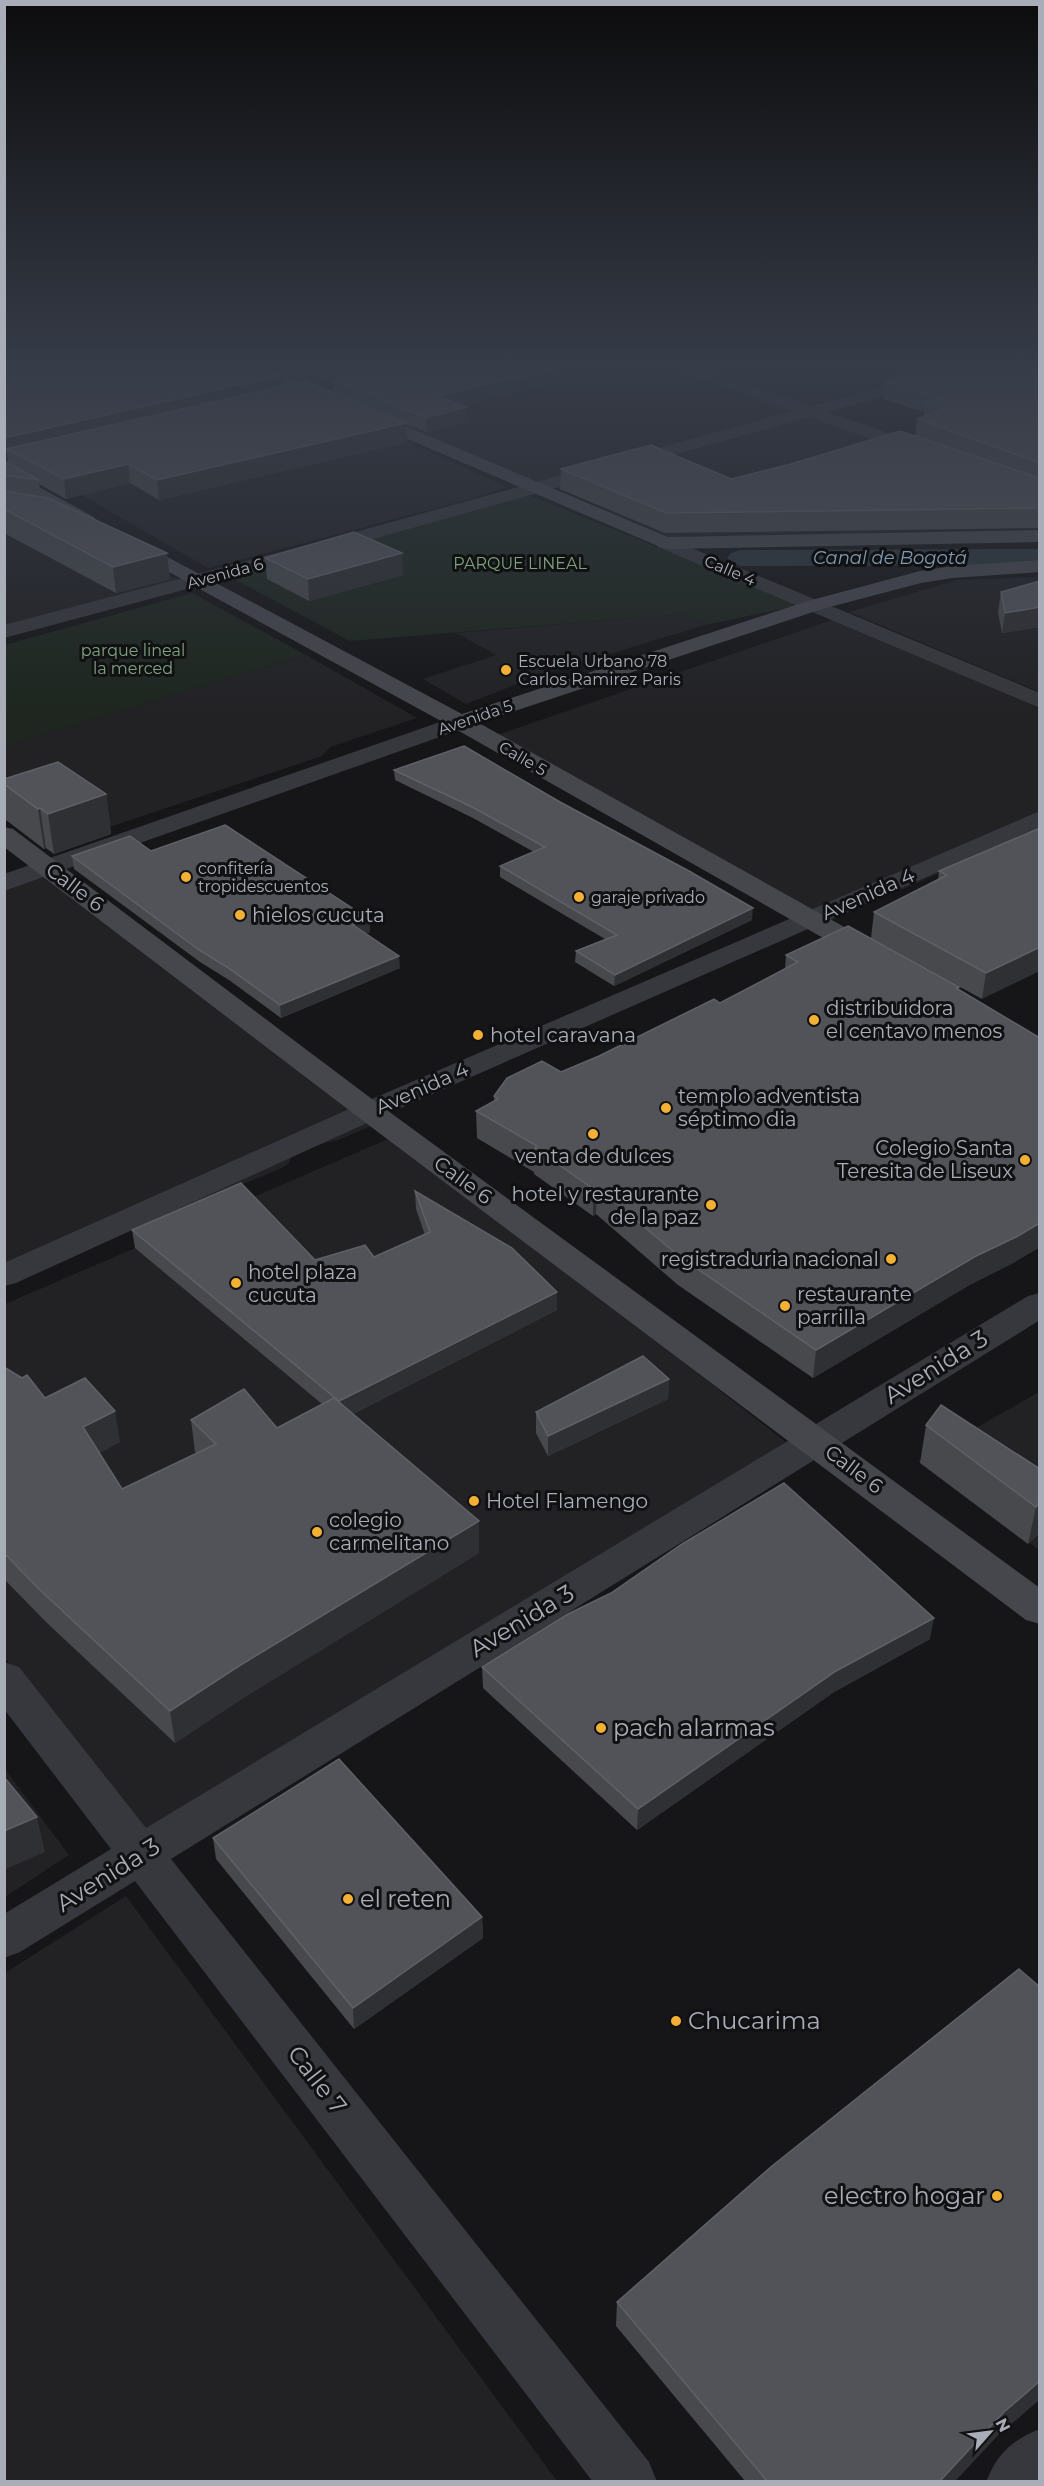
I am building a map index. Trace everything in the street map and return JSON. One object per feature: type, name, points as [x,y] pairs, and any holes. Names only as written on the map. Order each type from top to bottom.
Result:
[{"type":"main road","name":"Calle 5","points":[[36,484],[86,520],[460,722],[893,966]]},
{"type":"main road","name":"Calle 4","points":[[527,484],[665,543]]},
{"type":"main road","points":[[39,513],[86,520]]},
{"type":"main road","points":[[665,543],[1040,536]]},
{"type":"main road","name":"Avenida 5","points":[[460,722],[815,605],[920,577],[952,572],[1040,566]]},
{"type":"main road","name":"Calle 6","points":[[4,834],[369,1111],[1040,1609]]},
{"type":"street","name":"Avenida 6","points":[[4,632],[550,484]]},
{"type":"street","name":"Calle 4","points":[[665,543],[1040,701]]},
{"type":"street","name":"Avenida 5","points":[[4,883],[460,722]]},
{"type":"street","name":"Avenida 4","points":[[4,1276],[369,1111],[1040,818]]},
{"type":"street","name":"Avenida 3","points":[[4,1938],[1040,1304]]},
{"type":"street","name":"Calle 7","points":[[4,1678],[629,2481]]},
{"type":"street","points":[[1014,2481],[1040,2457]]},
{"type":"shaded area","points":[[5,484],[183,582],[5,628]]},
{"type":"shaded area","points":[[86,484],[500,484],[507,487],[471,499],[208,568],[82,495]]},
{"type":"shaded area","points":[[559,484],[1007,484],[1039,496],[1039,532],[675,540],[552,486]]},
{"type":"shaded area","points":[[1039,577],[1039,692],[849,612],[958,580]]},
{"type":"shaded area","points":[[685,614],[705,625],[537,676],[466,704],[423,679],[496,655],[457,633]]},
{"type":"shaded area","points":[[835,619],[1039,708],[1039,830],[832,920],[497,735]]},
{"type":"shaded area","points":[[306,655],[417,718],[330,747],[322,756],[44,849],[5,819],[4,746]]},
{"type":"shaded area","points":[[46,876],[378,1123],[338,1140],[294,1150],[289,1163],[282,1168],[5,1282],[4,890]]},
{"type":"shaded area","points":[[395,1136],[787,1443],[147,1837],[5,1658],[5,1304]]},
{"type":"shaded area","points":[[1039,1392],[1039,1550],[918,1461]]},
{"type":"shaded area","points":[[4,1768],[69,1855],[5,1897],[4,1897]]},
{"type":"shaded area","points":[[126,1896],[557,2481],[5,2481],[5,1973]]},
{"type":"green space","name":"PARQUE LINEAL","points":[[525,494],[802,605],[705,625],[685,614],[350,641],[230,577]]},
{"type":"green space","name":"parque lineal la merced","points":[[192,593],[306,655],[5,746],[5,645]]},
{"type":"building","points":[[597,484],[1040,484],[1040,508],[666,513]]},
{"type":"building","points":[[4,491],[48,498],[167,553],[113,567],[4,509]]},
{"type":"building","points":[[354,532],[402,553],[308,579],[265,558]]},
{"type":"building","points":[[1040,581],[1040,607],[1005,613],[1001,592]]},
{"type":"building","points":[[464,746],[560,802],[753,908],[615,975],[576,951],[617,935],[500,866],[545,847],[472,807],[394,770]]},
{"type":"building","points":[[58,762],[106,794],[48,814],[4,784],[4,779]]},
{"type":"building","points":[[225,825],[369,919],[353,925],[399,956],[280,1005],[199,950],[72,856],[130,836],[151,851]]},
{"type":"building","points":[[1040,828],[1040,947],[986,973],[874,912],[947,875],[939,871]]},
{"type":"building","points":[[848,926],[959,987],[956,988],[1040,1038],[1040,1223],[976,1256],[816,1350],[680,1257],[597,1187],[593,1189],[535,1148],[537,1146],[476,1111],[498,1099],[494,1096],[507,1078],[542,1061],[561,1072],[599,1056],[714,999],[720,1003],[798,962],[786,955]]},
{"type":"building","points":[[241,1183],[315,1260],[365,1245],[374,1257],[430,1232],[415,1191],[512,1248],[557,1292],[339,1401],[132,1230]]},
{"type":"building","points":[[643,1356],[669,1379],[548,1436],[536,1412]]},
{"type":"building","points":[[4,1367],[22,1378],[27,1375],[45,1398],[85,1378],[115,1411],[83,1427],[122,1489],[216,1444],[191,1420],[244,1389],[277,1428],[334,1398],[479,1521],[239,1666],[170,1711],[40,1590],[4,1553]]},
{"type":"building","points":[[941,1405],[1040,1469],[1040,1502],[1036,1507],[926,1425]]},
{"type":"building","points":[[784,1483],[934,1618],[836,1671],[638,1809],[482,1667],[568,1614],[611,1593],[682,1544]]},
{"type":"building","name":"el reten","points":[[339,1759],[482,1917],[353,2008],[213,1838]]},
{"type":"building","points":[[4,1777],[37,1817],[4,1831]]},
{"type":"building","points":[[1019,1969],[1040,1987],[1040,2381],[1004,2412],[940,2481],[767,2481],[617,2302],[772,2166]]},
{"type":"waterway","name":"Canal de Bogotá","points":[[740,558],[1040,557]]},
{"type":"place","name":"Escuela Urbano 78 Carlos Ramirez Paris","points":[[506,670]]},
{"type":"place","name":"confitería tropidescuentos","points":[[186,877]]},
{"type":"place","name":"garaje privado","points":[[579,897]]},
{"type":"place","name":"hielos cucuta","points":[[240,915]]},
{"type":"place","name":"distribuidora el centavo menos","points":[[814,1020]]},
{"type":"place","name":"hotel caravana","points":[[478,1035]]},
{"type":"place","name":"templo adventista séptimo dia","points":[[666,1108]]},
{"type":"place","name":"venta de dulces","points":[[593,1134]]},
{"type":"place","name":"Colegio Santa Teresita de Liseux","points":[[1025,1160]]},
{"type":"place","name":"hotel y restaurante de la paz","points":[[711,1205]]},
{"type":"place","name":"registraduria nacional","points":[[891,1259]]},
{"type":"place","name":"hotel plaza cucuta","points":[[236,1283]]},
{"type":"place","name":"restaurante parrilla","points":[[785,1306]]},
{"type":"place","name":"Hotel Flamengo","points":[[474,1501]]},
{"type":"place","name":"colegio carmelitano","points":[[317,1532]]},
{"type":"place","name":"pach alarmas","points":[[601,1728]]},
{"type":"place","name":"el reten","points":[[348,1899]]},
{"type":"place","name":"Chucarima","points":[[676,2021]]},
{"type":"place","name":"electro hogar","points":[[997,2196]]}]
